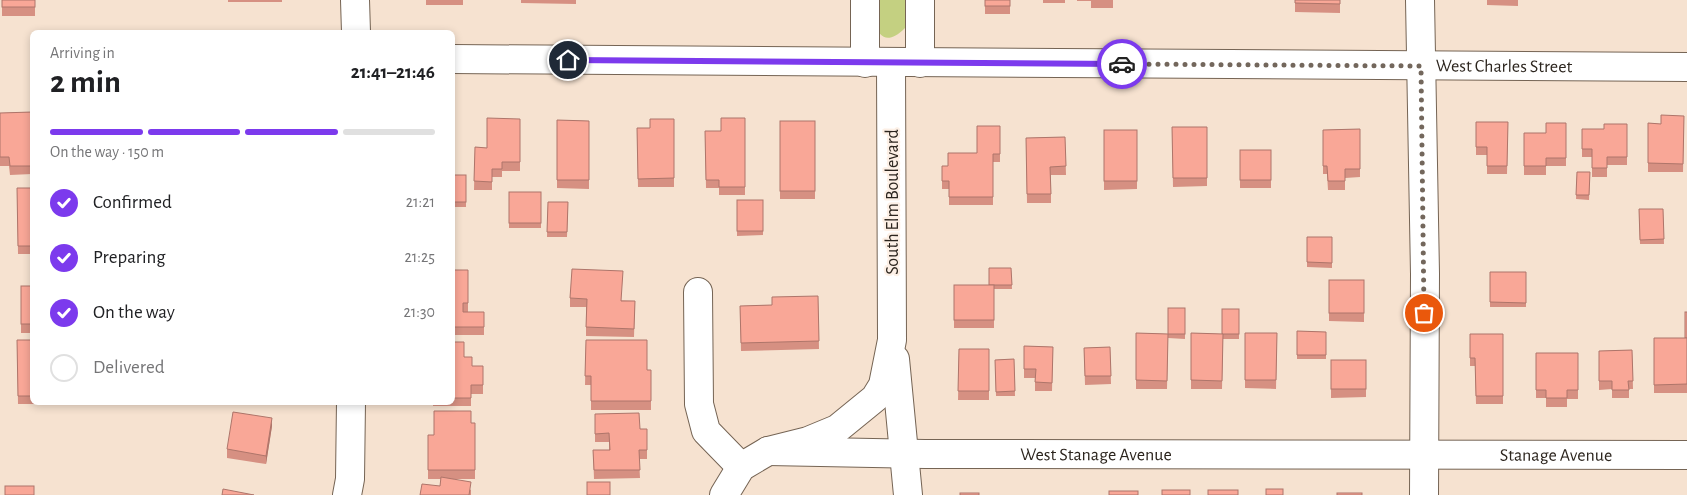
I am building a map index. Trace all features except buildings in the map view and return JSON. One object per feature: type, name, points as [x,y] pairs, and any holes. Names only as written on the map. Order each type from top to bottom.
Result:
[{"type":"street","points":[[355,0],[356,30]]},
{"type":"street","name":"South Elm Boulevard","points":[[865,0],[878,63],[892,340],[908,495]]},
{"type":"street","points":[[920,0],[920,63]]},
{"type":"street","points":[[1420,0],[1425,274],[1424,495]]},
{"type":"street","name":"West Charles Street","points":[[455,59],[1687,67]]},
{"type":"street","points":[[698,292],[699,404],[706,431],[741,467]]},
{"type":"street","name":"South Elm Boulevard","points":[[724,495],[741,467],[768,451],[808,441],[836,429],[875,398],[883,385],[892,340]]},
{"type":"street","points":[[347,495],[350,479],[351,405]]},
{"type":"street","name":"West Stanage Avenue","points":[[768,451],[905,454],[1424,454]]},
{"type":"street","name":"Stanage Avenue","points":[[1424,454],[1687,455]]},
{"type":"green space","points":[[870,0],[907,0],[905,28],[889,38],[878,32]]},
{"type":"way so far","points":[[1122,64],[1421,66],[1424,313]]},
{"type":"route","points":[[568,60],[1122,64]]}]
